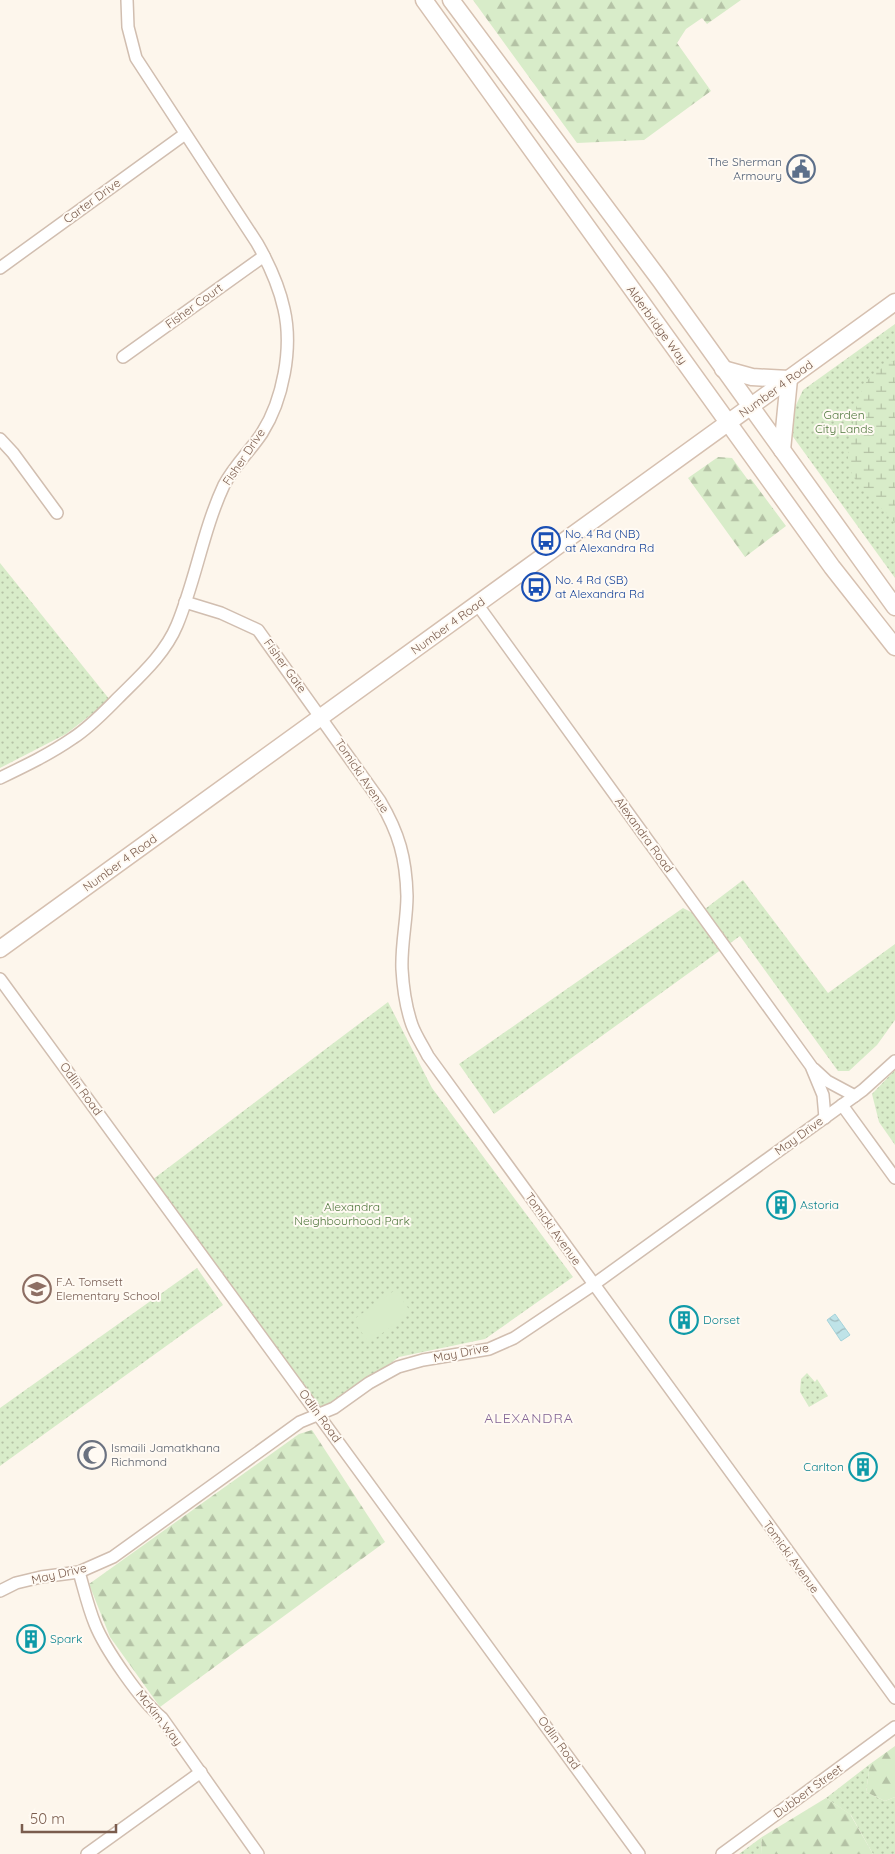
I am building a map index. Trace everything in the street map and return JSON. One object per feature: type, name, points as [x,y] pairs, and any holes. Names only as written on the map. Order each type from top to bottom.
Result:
[{"type":"main road","name":"Alderbridge Way","points":[[424,0],[728,424],[832,567],[895,648]]},
{"type":"main road","points":[[450,0],[660,280],[895,607]]},
{"type":"main road","name":"Number 4 Road","points":[[0,949],[895,302]]},
{"type":"main road","points":[[723,369],[752,377],[789,380],[782,450]]},
{"type":"street","name":"Fisher Drive","points":[[0,778],[55,750],[73,738],[92,722],[160,655],[168,643],[185,602],[222,490],[232,472],[262,433],[280,392],[285,372],[287,343],[285,311],[273,274],[264,256],[136,58],[128,27],[127,0]]},
{"type":"street","name":"Carter Drive","points":[[0,268],[185,134]]},
{"type":"street","name":"Fisher Court","points":[[123,357],[264,256]]},
{"type":"street","points":[[0,439],[13,452],[57,514]]},
{"type":"street","name":"Fisher Gate","points":[[185,602],[221,613],[258,630],[322,718]]},
{"type":"street","name":"Alexandra Road","points":[[477,604],[811,1066],[827,1080],[856,1096]]},
{"type":"street","name":"Tomicki Avenue","points":[[322,718],[380,801],[401,843],[407,896],[402,967],[406,999],[412,1026],[428,1056],[895,1698]]},
{"type":"street","name":"Odlin Road","points":[[0,979],[639,1854]]},
{"type":"street","name":"May Drive","points":[[0,1592],[16,1583],[79,1572],[113,1558],[300,1422],[334,1408],[370,1383],[398,1367],[422,1360],[489,1349],[514,1338],[593,1285],[856,1096],[895,1061]]},
{"type":"street","name":"Alexandra Road","points":[[811,1066],[823,1095],[825,1118]]},
{"type":"street","points":[[842,1106],[895,1178]]},
{"type":"street","name":"McKim Way","points":[[79,1572],[95,1624],[108,1650],[152,1710],[162,1718],[258,1854]]},
{"type":"street","name":"Dubbert Street","points":[[722,1854],[895,1728]]},
{"type":"street","points":[[88,1854],[201,1772]]},
{"type":"green space","points":[[473,0],[741,0],[707,24],[702,18],[686,29],[677,43],[711,91],[644,140],[577,143]]},
{"type":"green space","name":"Garden City Lands","points":[[895,324],[895,578],[791,434],[790,418],[803,390]]},
{"type":"green space","points":[[895,360],[895,523],[860,487],[848,460],[854,421],[865,384],[875,373]]},
{"type":"green space","points":[[718,457],[732,458],[748,480],[751,479],[786,526],[745,557],[688,478]]},
{"type":"green space","points":[[0,563],[110,700],[66,734],[0,768]]},
{"type":"green space","points":[[743,880],[828,993],[895,944],[895,1020],[877,1045],[849,1071],[838,1071],[740,936],[494,1114],[459,1064],[683,908],[697,915]]},
{"type":"green space","name":"Alexandra Neighbourhood Park","points":[[388,1002],[432,1088],[573,1277],[485,1339],[399,1357],[323,1412],[152,1180]]},
{"type":"green space","points":[[895,1070],[895,1145],[879,1122],[872,1094]]},
{"type":"green space","points":[[197,1268],[223,1305],[0,1466],[0,1408]]},
{"type":"green space","points":[[395,1290],[411,1312],[369,1343],[353,1320]]},
{"type":"green space","points":[[807,1373],[815,1382],[817,1379],[828,1396],[809,1407],[800,1392],[801,1379]]},
{"type":"green space","points":[[312,1430],[385,1542],[160,1707],[110,1637],[89,1584],[299,1434]]},
{"type":"green space","points":[[895,1746],[895,1797],[885,1801],[866,1792],[870,1764]]},
{"type":"green space","points":[[870,1764],[866,1792],[885,1801],[895,1797],[895,1854],[873,1854],[851,1815],[826,1798]]},
{"type":"green space","points":[[826,1798],[850,1814],[873,1854],[761,1854],[762,1837]]},
{"type":"green space","points":[[762,1837],[761,1854],[739,1854]]},
{"type":"water","points":[[835,1314],[850,1335],[841,1341],[827,1320]]},
{"type":"place","name":"The Sherman Armoury","points":[[801,169]]},
{"type":"place","name":"No. 4 Rd (NB) at Alexandra Rd","points":[[546,541]]},
{"type":"place","name":"No. 4 Rd (SB) at Alexandra Rd","points":[[536,587]]},
{"type":"place","name":"Astoria","points":[[781,1205]]},
{"type":"place","name":"F.A. Tomsett Elementary School","points":[[37,1289]]},
{"type":"place","name":"Dorset","points":[[684,1320]]},
{"type":"place","name":"Ismaili Jamatkhana Richmond","points":[[92,1455]]},
{"type":"place","name":"Carlton","points":[[863,1467]]},
{"type":"place","name":"Spark","points":[[31,1639]]},
{"type":"district","name":"ALEXANDRA","points":[[529,1418]]}]
